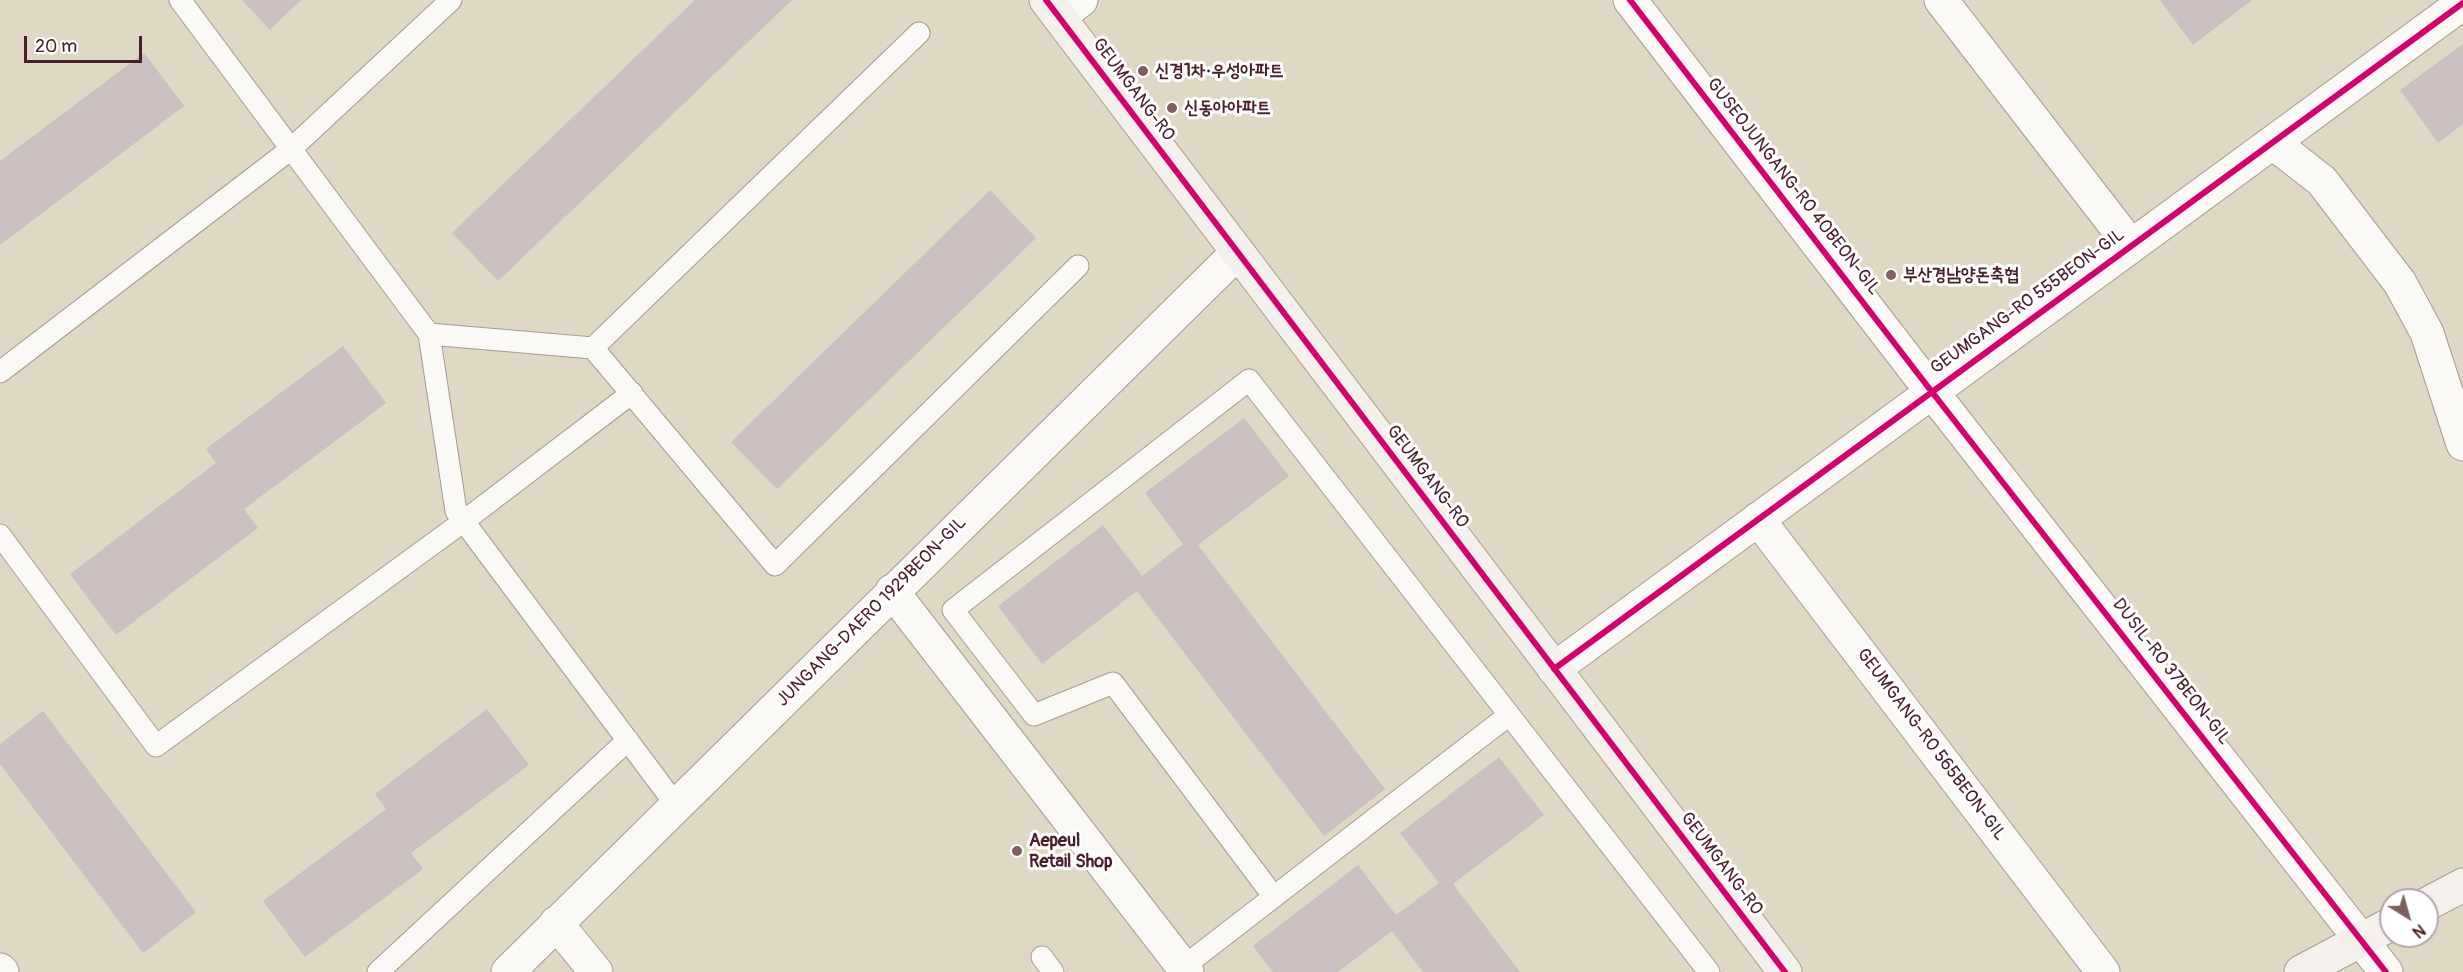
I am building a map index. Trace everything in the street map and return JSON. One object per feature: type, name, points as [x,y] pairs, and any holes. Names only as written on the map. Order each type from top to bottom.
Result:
[{"type":"street","name":"GUSEOJUNGANG-RO 40BEON-GIL","points":[[1630,0],[1932,392]]},
{"type":"street","points":[[1941,0],[2131,246]]},
{"type":"street","name":"GEUMGANG-RO 555BEON-GIL","points":[[1554,669],[2463,3]]},
{"type":"street","name":"GEUMGANG-RO","points":[[1062,6],[1237,253],[1785,972]]},
{"type":"street","points":[[2271,144],[2322,181],[2400,283],[2427,333],[2463,444]]},
{"type":"street","name":"JUNGANG-DAERO 1929BEON-GIL","points":[[508,972],[1237,253]]},
{"type":"street","name":"DUSIL-RO 37BEON-GIL","points":[[1932,392],[2385,972]]},
{"type":"street","name":"GEUMGANG-RO 565BEON-GIL","points":[[1758,519],[2103,972]]},
{"type":"street","points":[[892,591],[1185,969]]},
{"type":"street","points":[[2439,898],[2463,885]]},
{"type":"street","points":[[556,923],[596,972]]},
{"type":"street","points":[[2301,972],[2379,930]]},
{"type":"lane","points":[[180,0],[429,334],[456,511],[676,805]]},
{"type":"lane","points":[[0,372],[291,149],[451,0]]},
{"type":"lane","points":[[594,348],[919,33]]},
{"type":"lane","points":[[429,334],[594,348],[776,565],[1078,266]]},
{"type":"lane","points":[[1274,897],[1113,683],[1034,715],[953,610],[1249,380],[1709,972]]},
{"type":"lane","points":[[0,535],[156,746],[464,521],[632,393]]},
{"type":"lane","points":[[1185,969],[1509,715]]},
{"type":"lane","points":[[378,972],[628,740]]},
{"type":"building","points":[[242,0],[301,0],[270,30]]},
{"type":"building","points":[[695,0],[792,0],[498,281],[452,233]]},
{"type":"building","points":[[2160,0],[2252,0],[2193,45]]},
{"type":"building","points":[[2463,44],[2463,124],[2438,143],[2400,90]]},
{"type":"building","points":[[144,53],[184,106],[0,245],[0,161]]},
{"type":"building","points":[[990,190],[1036,238],[777,489],[731,442]]},
{"type":"building","points":[[343,346],[386,403],[244,509],[258,528],[116,635],[70,574],[216,463],[206,449]]},
{"type":"building","points":[[1244,418],[1289,476],[1198,545],[1385,789],[1324,836],[1137,591],[1042,664],[998,606],[1103,525],[1142,576],[1183,544],[1145,493]]},
{"type":"building","points":[[487,709],[529,765],[411,853],[423,869],[305,957],[263,901],[386,809],[375,794]]},
{"type":"building","points":[[43,711],[196,912],[143,953],[0,764],[0,744]]},
{"type":"building","points":[[1499,757],[1544,815],[1453,884],[1520,972],[1423,972],[1392,931],[1338,972],[1273,972],[1253,946],[1358,865],[1396,915],[1439,883],[1400,833]]},
{"type":"cycle path","points":[[1046,0],[1785,972]]},
{"type":"cycle path","points":[[1630,0],[1932,392],[2386,972]]},
{"type":"cycle path","points":[[1554,669],[2463,3]]},
{"type":"place","name":"신경1차·우성아파트","points":[[1143,71]]},
{"type":"place","name":"신동아아파트","points":[[1172,108]]},
{"type":"place","name":"부산경남양돈축협","points":[[1891,275]]},
{"type":"place","name":"Aepeul Retail Shop","points":[[1017,851]]}]
